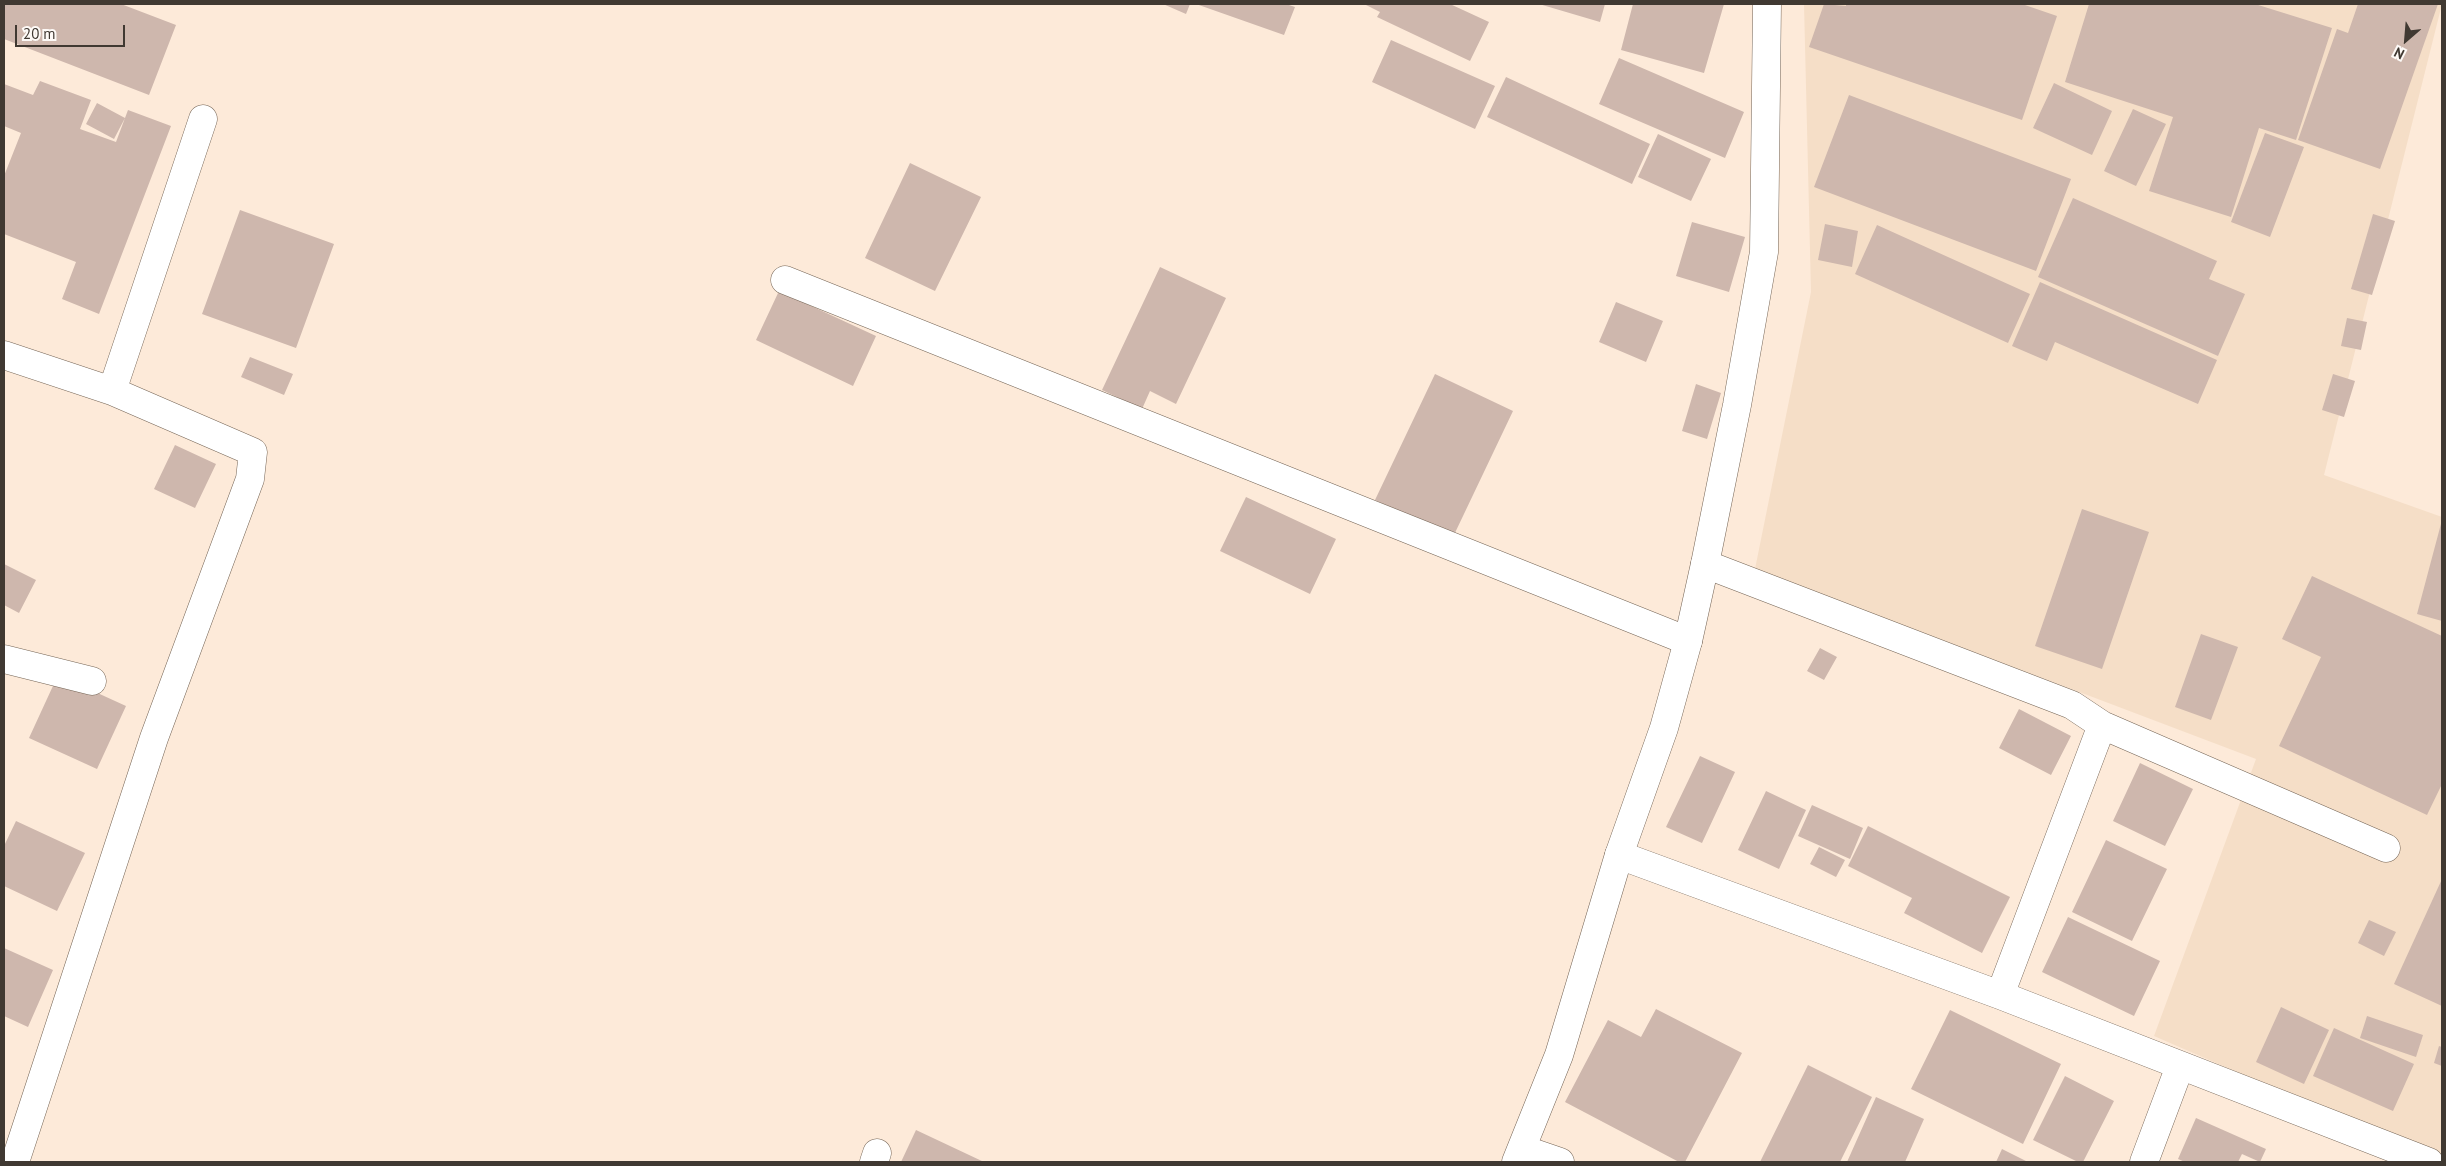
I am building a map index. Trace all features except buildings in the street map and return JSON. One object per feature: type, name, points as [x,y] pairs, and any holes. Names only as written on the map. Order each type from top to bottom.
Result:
[{"type":"street","points":[[1560,1162],[1519,1156],[1559,1055],[1619,855],[1664,728],[1688,641],[1737,405],[1764,252],[1767,4]]},
{"type":"street","points":[[112,391],[203,119]]},
{"type":"street","points":[[785,280],[1688,641]]},
{"type":"street","points":[[4,355],[112,391],[253,452],[250,479],[154,738],[15,1162]]},
{"type":"street","points":[[1704,564],[2072,705],[2102,725],[2386,848]]},
{"type":"street","points":[[4,659],[92,681]]},
{"type":"street","points":[[2000,995],[2102,725]]},
{"type":"street","points":[[1619,855],[2000,995],[2429,1162]]},
{"type":"street","points":[[2144,1162],[2180,1066]]},
{"type":"shaded area","points":[[1804,4],[2442,4],[2324,475],[2442,517],[2442,1161],[2154,1036],[2256,759],[1755,569],[1811,292]]}]
